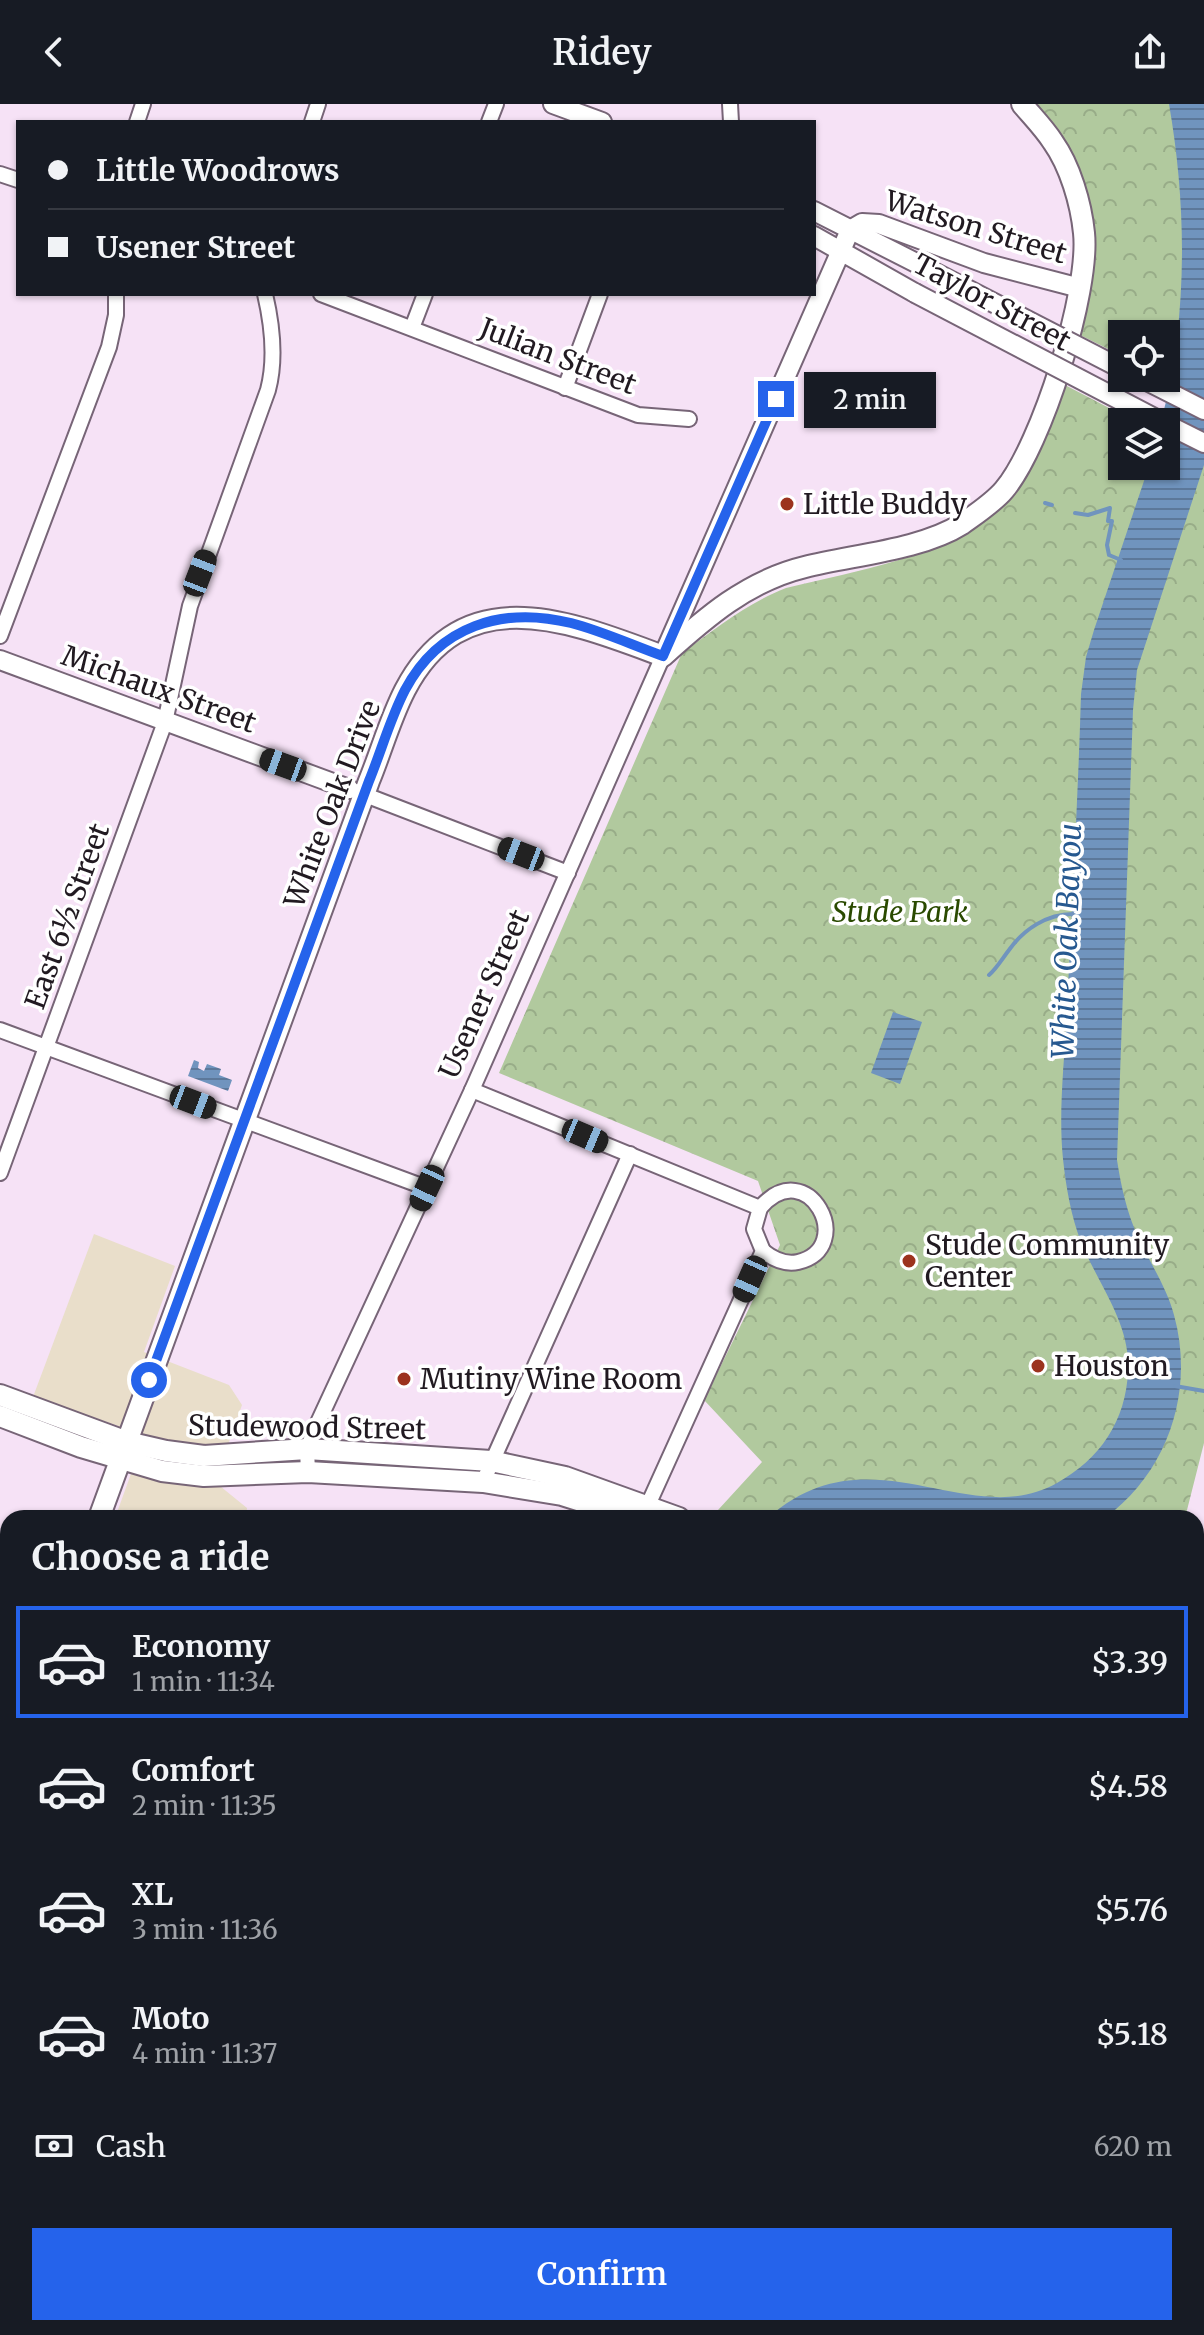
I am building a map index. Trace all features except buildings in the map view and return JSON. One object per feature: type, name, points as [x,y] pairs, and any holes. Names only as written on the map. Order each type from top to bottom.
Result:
[{"type":"main road","points":[[663,656],[713,611],[765,581],[803,568],[933,537],[959,525],[990,504],[1005,489],[1037,428],[1074,324],[1085,258],[1084,231],[1073,185],[1054,143],[1022,104]]},
{"type":"main road","name":"White Oak Drive","points":[[102,1510],[357,792],[404,692],[429,656],[460,631],[503,619],[551,619],[596,631],[663,656]]},
{"type":"main road","name":"Studewood Street","points":[[0,1395],[124,1451],[160,1471],[204,1476],[308,1472],[483,1482],[641,1510]]},
{"type":"main road","name":"Studewood Street","points":[[0,1416],[81,1447],[124,1451],[204,1456],[307,1449],[491,1461],[565,1477],[649,1510]]},
{"type":"street","points":[[553,104],[597,120]]},
{"type":"street","name":"Watson Street","points":[[816,212],[850,230],[862,223],[879,224],[984,263],[1080,288]]},
{"type":"street","name":"Usener Street","points":[[308,1472],[307,1449],[472,1090],[850,230]]},
{"type":"street","name":"Taylor Street","points":[[850,230],[1108,362]]},
{"type":"street","points":[[816,237],[841,251]]},
{"type":"street","name":"Taylor Street","points":[[841,251],[1135,408]]},
{"type":"street","points":[[0,636],[109,347],[116,315],[116,296]]},
{"type":"street","name":"East 6½ Street","points":[[0,1173],[165,722],[190,606],[272,376],[265,296]]},
{"type":"street","name":"Julian Street","points":[[326,296],[638,415],[689,419]]},
{"type":"street","points":[[412,328],[424,296]]},
{"type":"street","points":[[565,388],[599,296]]},
{"type":"street","points":[[1169,392],[1204,410]]},
{"type":"street","name":"Taylor Street","points":[[1180,431],[1204,443]]},
{"type":"street","points":[[687,597],[704,609],[713,611]]},
{"type":"street","name":"Michaux Street","points":[[0,660],[568,873]]},
{"type":"street","points":[[0,1030],[427,1188]]},
{"type":"street","points":[[472,1090],[760,1208]]},
{"type":"street","points":[[483,1482],[630,1154]]},
{"type":"street","points":[[798,1192],[817,1203],[826,1225],[820,1246],[803,1260],[782,1262],[763,1251],[754,1229],[760,1208],[777,1193],[798,1192]]},
{"type":"street","points":[[658,1510],[763,1251]]},
{"type":"shaded area","points":[[94,1234],[175,1266],[144,1352],[229,1385],[242,1405],[215,1482],[247,1510],[118,1510],[145,1435],[33,1397]]},
{"type":"green space","points":[[1035,104],[1204,104],[1204,398],[1180,386],[1180,320],[1108,320],[1108,349],[1080,335],[1093,254]]},
{"type":"green space","name":"Stude Park","points":[[1065,385],[1109,408],[1108,480],[1180,480],[1180,463],[1204,457],[1204,1443],[1187,1510],[718,1510],[762,1462],[704,1400],[780,1245],[758,1181],[499,1073],[682,653],[732,617],[786,588],[888,563],[952,538],[981,521],[1007,498],[1035,460]]},
{"type":"water","points":[[1169,104],[1204,104],[1204,465],[1137,670],[1117,1160],[1131,1218],[1167,1295],[1180,1344],[1178,1400],[1171,1428],[1145,1478],[1114,1510],[780,1510],[806,1492],[844,1481],[881,1480],[989,1497],[1024,1495],[1057,1483],[1086,1462],[1108,1437],[1122,1406],[1128,1371],[1124,1337],[1074,1222],[1063,1159],[1062,1103],[1081,694],[1086,657],[1144,480],[1180,480],[1180,408],[1164,408],[1168,392],[1180,392],[1178,320],[1182,263],[1179,183]]},
{"type":"water","points":[[882,407],[910,418],[906,427],[875,422]]},
{"type":"water","points":[[893,1012],[922,1022],[900,1084],[871,1073]]},
{"type":"water","points":[[194,1060],[199,1062],[198,1068],[204,1071],[207,1064],[221,1069],[219,1075],[232,1080],[228,1091],[188,1076]]},
{"type":"waterway","points":[[1045,503],[1052,505]]},
{"type":"waterway","points":[[1075,513],[1088,515],[1110,508],[1109,555],[1121,560]]},
{"type":"waterway","name":"White Oak Bayou","points":[[989,975],[1029,929],[1045,920],[1073,914]]},
{"type":"waterway","points":[[1175,1386],[1204,1391]]},
{"type":"place","name":"Little Buddy","points":[[787,504]]},
{"type":"place","name":"Stude Community Center","points":[[909,1261]]},
{"type":"place","name":"Houston","points":[[1038,1366]]},
{"type":"place","name":"Mutiny Wine Room","points":[[404,1379]]},
{"type":"route","points":[[149,1380],[369,781],[404,692],[415,673],[445,641],[460,631],[503,619],[551,619],[573,624],[663,656],[776,399]]}]
